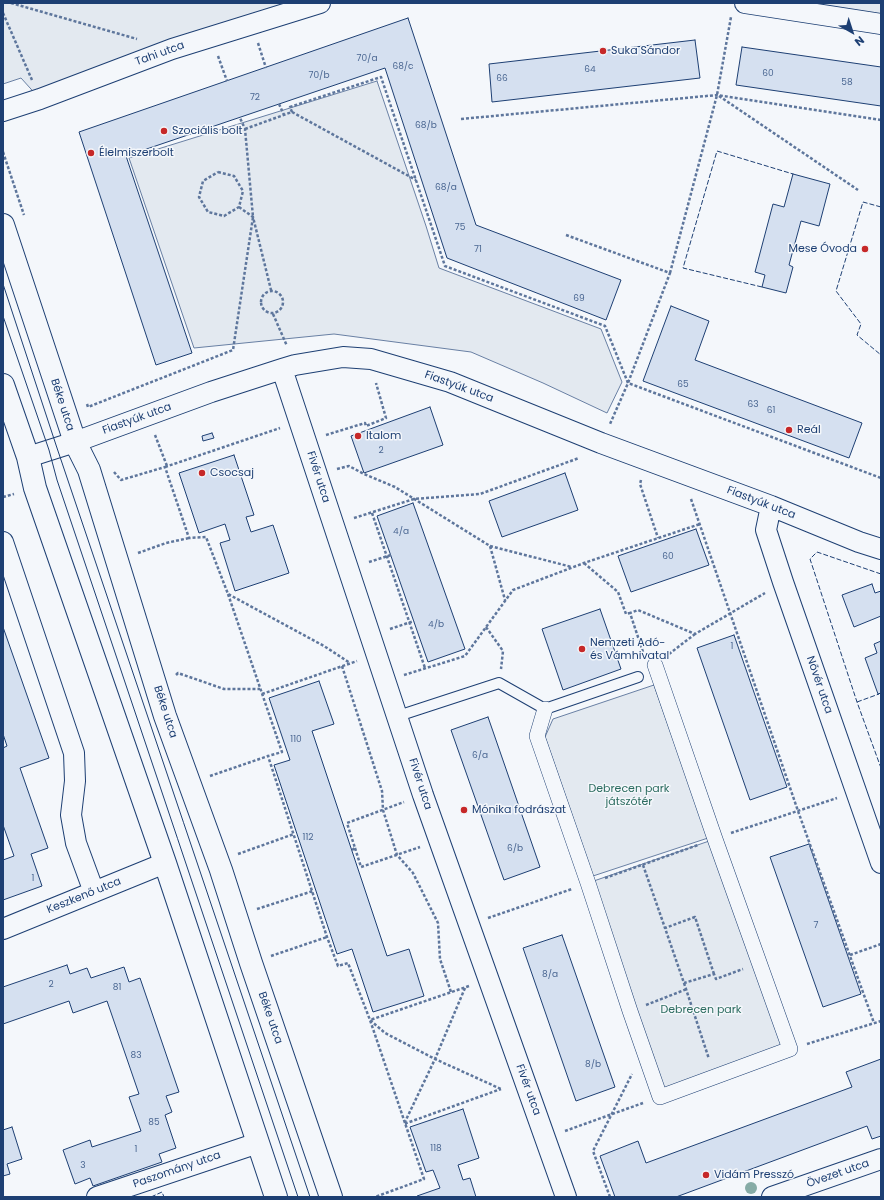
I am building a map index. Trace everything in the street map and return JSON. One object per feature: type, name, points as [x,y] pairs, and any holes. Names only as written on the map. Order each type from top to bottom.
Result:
[{"type":"main road","name":"Béke utca","points":[[3,225],[75,442],[88,470],[165,716],[221,870],[251,963],[331,1197]]},
{"type":"main road","points":[[3,385],[28,457],[35,488],[165,863],[276,1197]]},
{"type":"street","name":"Tahi utca","points":[[3,110],[40,99],[172,49],[320,3]]},
{"type":"street","points":[[738,7],[881,24]]},
{"type":"street","name":"Fiastyúk utca","points":[[28,457],[75,442],[211,392],[289,367],[343,357],[371,359],[450,382],[601,444],[771,506],[859,542],[881,549]]},
{"type":"street","name":"Fivér utca","points":[[289,367],[300,422],[423,795],[566,1197]]},
{"type":"street","name":"Nővér utca","points":[[771,506],[766,530],[881,863]]},
{"type":"street","points":[[3,542],[74,752],[75,782],[71,815],[76,843],[94,892]]},
{"type":"street","points":[[545,709],[537,736],[660,1096],[790,1049],[714,839],[655,664]]},
{"type":"street","name":"Keszkenő utca","points":[[3,928],[165,863]]},
{"type":"street","name":"Paszomány utca","points":[[97,1197],[258,1143]]},
{"type":"street","name":"Övezet utca","points":[[772,1197],[881,1159]]},
{"type":"lane","points":[[398,716],[499,683],[545,709],[638,677]]},
{"type":"path","points":[[11,3],[172,49]]},
{"type":"path","points":[[334,525],[414,499],[480,494],[579,458],[601,444],[628,383],[670,273],[717,95],[738,7]]},
{"type":"path","points":[[3,13],[40,99]]},
{"type":"path","points":[[211,37],[228,81]]},
{"type":"path","points":[[416,181],[292,112],[290,107],[381,77],[445,266],[605,326],[628,383],[881,478]]},
{"type":"path","points":[[717,95],[858,190]]},
{"type":"path","points":[[461,119],[717,95],[881,120]]},
{"type":"path","points":[[279,104],[284,115]]},
{"type":"path","points":[[245,129],[292,112]]},
{"type":"path","points":[[240,118],[245,129],[253,217],[272,290]]},
{"type":"path","points":[[218,172],[234,176],[243,191],[239,207],[224,216],[208,212],[199,197],[203,181],[218,172]]},
{"type":"path","points":[[239,207],[253,217]]},
{"type":"path","points":[[88,407],[233,350],[253,217]]},
{"type":"path","points":[[566,235],[670,273]]},
{"type":"path","points":[[272,290],[280,293],[284,301],[281,310],[273,314],[264,311],[260,303],[263,294],[272,290]]},
{"type":"path","points":[[273,314],[289,367]]},
{"type":"path","points":[[306,441],[365,422],[366,426],[386,418],[376,384],[371,359]]},
{"type":"path","points":[[147,416],[166,466],[189,538]]},
{"type":"path","points":[[112,469],[121,480],[300,422]]},
{"type":"path","points":[[649,461],[640,484],[658,538]]},
{"type":"path","points":[[318,476],[349,466],[395,487],[490,546],[572,567]]},
{"type":"path","points":[[698,479],[691,500],[798,810],[874,1023]]},
{"type":"path","points":[[372,512],[425,668]]},
{"type":"path","points":[[385,681],[465,656],[513,590],[572,567],[700,524]]},
{"type":"path","points":[[117,561],[166,543],[189,538],[206,537],[228,594],[282,752],[190,783]]},
{"type":"path","points":[[490,546],[505,600]]},
{"type":"path","points":[[584,563],[618,592],[626,614],[638,610],[695,634]]},
{"type":"path","points":[[655,664],[695,634],[783,582]]},
{"type":"path","points":[[228,594],[324,646],[350,663]]},
{"type":"path","points":[[630,612],[645,660],[638,677]]},
{"type":"path","points":[[486,627],[503,651],[499,683]]},
{"type":"path","points":[[262,694],[350,663],[377,656]]},
{"type":"path","points":[[342,666],[382,792],[383,810],[397,855],[413,873],[438,923],[440,958],[451,992]]},
{"type":"path","points":[[155,682],[178,674],[224,689],[260,689]]},
{"type":"path","points":[[268,756],[306,865],[327,937],[338,966],[348,963],[370,1020],[404,1124],[424,1179],[375,1197]]},
{"type":"path","points":[[469,924],[856,791]]},
{"type":"path","points":[[423,795],[347,823],[361,867],[439,841]]},
{"type":"path","points":[[239,858],[238,854],[294,834]]},
{"type":"path","points":[[352,850],[356,848]]},
{"type":"path","points":[[643,865],[687,989],[715,1076]]},
{"type":"path","points":[[236,916],[313,891]]},
{"type":"path","points":[[665,928],[695,917],[716,979],[758,962]]},
{"type":"path","points":[[251,963],[327,937]]},
{"type":"path","points":[[850,955],[881,944]]},
{"type":"path","points":[[684,983],[714,974]]},
{"type":"path","points":[[370,1020],[479,983],[493,990]]},
{"type":"path","points":[[404,1124],[435,1059],[465,988]]},
{"type":"path","points":[[630,1011],[687,989]]},
{"type":"path","points":[[370,1020],[385,1034],[501,1089]]},
{"type":"path","points":[[790,1049],[881,1021]]},
{"type":"path","points":[[610,1197],[593,1151],[644,1051]]},
{"type":"path","points":[[404,1124],[525,1081]]},
{"type":"path","points":[[546,1138],[660,1096]]},
{"type":"green space","points":[[3,3],[320,3],[40,99],[21,78],[3,84]]},
{"type":"green space","points":[[745,3],[881,3],[881,24]]},
{"type":"green space","points":[[377,81],[439,268],[601,329],[622,382],[607,413],[471,352],[334,334],[194,348],[129,158]]},
{"type":"green space","name":"Debrecen park játszótér","points":[[654,685],[708,838],[593,876],[545,737],[553,719]]},
{"type":"green space","name":"Debrecen park","points":[[715,839],[790,1049],[660,1097],[588,883]]},
{"type":"building","points":[[408,18],[476,225],[621,280],[606,320],[447,258],[385,68],[126,156],[192,353],[156,365],[79,132]]},
{"type":"building","points":[[695,40],[700,78],[492,102],[489,64]]},
{"type":"building","points":[[742,47],[881,67],[881,106],[736,85]]},
{"type":"building","points":[[793,174],[830,184],[819,226],[801,221],[789,265],[793,267],[786,293],[762,287],[765,275],[755,272],[773,204],[784,207]]},
{"type":"building","points":[[671,306],[709,321],[695,360],[862,423],[849,458],[643,381]]},
{"type":"building","points":[[430,407],[443,445],[364,473],[351,436]]},
{"type":"building","points":[[212,433],[214,438],[203,441],[202,436]]},
{"type":"building","points":[[234,455],[254,515],[246,517],[251,532],[273,525],[289,573],[235,591],[220,543],[230,540],[225,524],[199,533],[179,473]]},
{"type":"building","points":[[565,473],[578,510],[502,537],[489,501]]},
{"type":"building","points":[[413,503],[465,649],[428,662],[377,516]]},
{"type":"building","points":[[696,529],[709,565],[631,592],[618,556]]},
{"type":"building","points":[[872,584],[875,593],[881,591],[881,616],[854,627],[842,595]]},
{"type":"building","name":"Nemzeti Adó- és Vámhivatal","points":[[600,609],[621,669],[563,690],[542,629]]},
{"type":"building","points":[[3,627],[49,758],[20,768],[48,848],[31,854],[42,886],[3,900],[3,860],[14,856],[3,825],[3,748],[7,746],[3,734]]},
{"type":"building","points":[[734,635],[787,787],[750,800],[697,648]]},
{"type":"building","points":[[881,641],[881,693],[878,694],[865,658],[877,653],[874,644]]},
{"type":"building","points":[[319,681],[334,724],[312,731],[387,956],[409,949],[424,996],[373,1012],[352,949],[337,954],[274,765],[290,760],[269,698]]},
{"type":"building","points":[[488,717],[540,867],[504,880],[451,730]]},
{"type":"building","points":[[809,844],[861,994],[823,1007],[770,857]]},
{"type":"building","points":[[562,935],[615,1087],[576,1101],[523,948]]},
{"type":"building","points":[[67,965],[70,974],[87,968],[91,978],[124,967],[129,982],[140,978],[179,1092],[166,1096],[172,1112],[165,1115],[176,1148],[159,1154],[162,1162],[93,1186],[90,1178],[75,1184],[63,1150],[90,1140],[92,1147],[141,1131],[129,1097],[139,1094],[107,1001],[73,1013],[69,1001],[3,1024],[3,987]]},
{"type":"building","points":[[881,1059],[881,1136],[872,1139],[867,1126],[676,1197],[615,1197],[600,1156],[638,1141],[646,1163],[852,1087],[846,1072]]},
{"type":"building","points":[[463,1109],[479,1158],[458,1165],[463,1180],[470,1178],[476,1197],[417,1197],[440,1188],[433,1170],[426,1172],[410,1127]]},
{"type":"building","points":[[12,1127],[22,1159],[7,1164],[10,1174],[3,1176],[3,1130]]},
{"type":"tram line","points":[[3,284],[310,1197]]},
{"type":"tram line","points":[[3,316],[298,1197]]},
{"type":"fence","points":[[762,287],[683,268],[717,151],[793,174]]},
{"type":"fence","points":[[881,207],[863,202],[836,291],[861,324],[857,335],[881,355]]},
{"type":"fence","points":[[881,574],[817,552],[810,559],[857,702],[881,768]]},
{"type":"fence","points":[[857,702],[879,694]]},
{"type":"fence","points":[[151,1197],[162,1192],[164,1197]]},
{"type":"place","name":"Suka Sándor","points":[[603,51]]},
{"type":"place","name":"Szociális bolt","points":[[164,131]]},
{"type":"place","name":"Élelmiszerbolt","points":[[91,153]]},
{"type":"place","name":"Mese Óvoda","points":[[865,249]]},
{"type":"place","name":"Reál","points":[[789,430]]},
{"type":"place","name":"Italom","points":[[358,436]]},
{"type":"place","name":"Csocsaj","points":[[202,473]]},
{"type":"place","name":"Nemzeti Adó- és Vámhivatal","points":[[582,649]]},
{"type":"place","name":"Mónika fodrászat","points":[[464,810]]},
{"type":"place","name":"Vidám Presszó","points":[[706,1175]]}]
